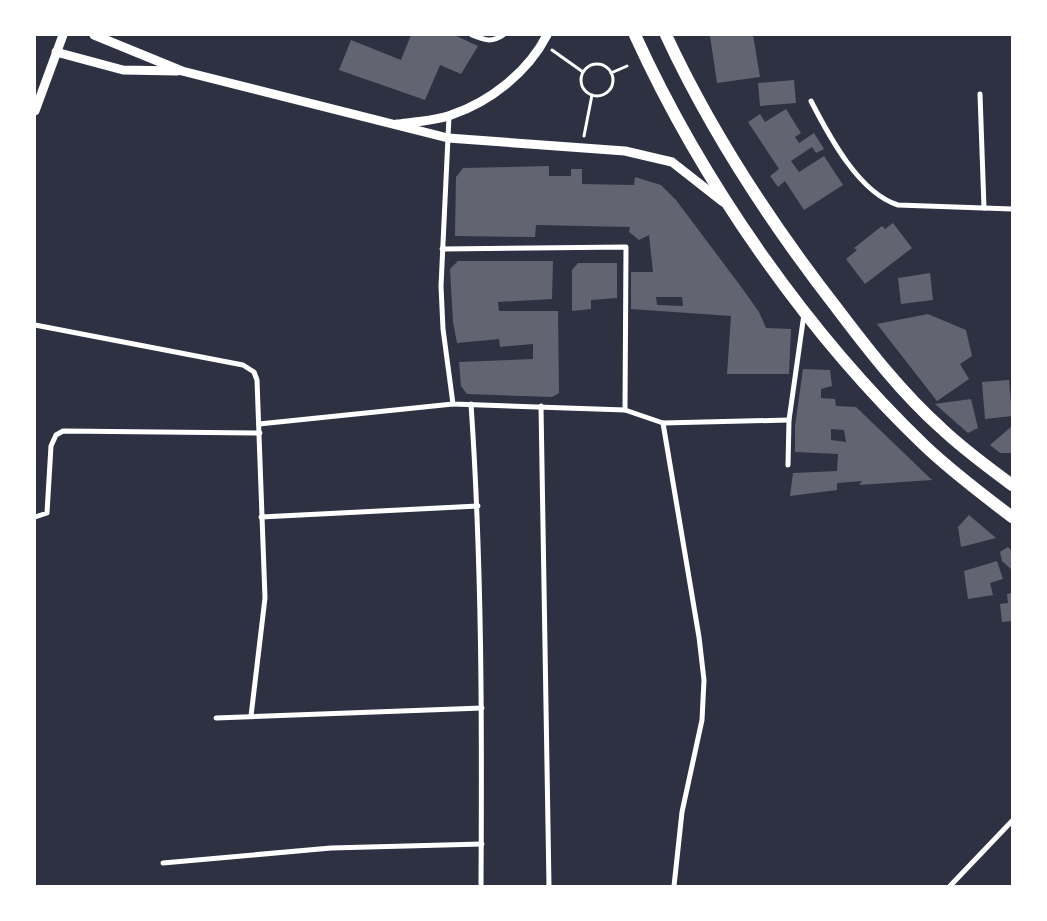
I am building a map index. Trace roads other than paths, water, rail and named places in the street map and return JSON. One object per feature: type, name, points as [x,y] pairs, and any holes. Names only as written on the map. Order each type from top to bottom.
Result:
[{"type":"main road","points":[[635,35],[682,129],[731,209],[804,311],[866,386],[925,446],[1012,517]]},
{"type":"main road","points":[[666,35],[711,125],[754,195],[822,289],[885,370],[941,429],[1012,485]]},
{"type":"street","points":[[35,111],[63,35],[58,35]]},
{"type":"street","points":[[94,35],[182,72],[448,138],[625,150],[672,162],[731,209]]},
{"type":"street","points":[[472,35],[486,41],[497,40],[503,35]]},
{"type":"street","points":[[392,125],[449,116],[466,109],[506,85],[526,65],[544,39]]},
{"type":"street","points":[[56,52],[123,70],[182,72]]},
{"type":"street","points":[[980,94],[984,208]]},
{"type":"street","points":[[811,101],[835,146],[884,201],[898,205],[1012,209]]},
{"type":"street","points":[[449,116],[442,249],[443,329],[453,404]]},
{"type":"street","points":[[442,249],[626,247],[625,410]]},
{"type":"street","points":[[788,465],[789,420],[804,311]]},
{"type":"street","points":[[35,325],[243,365],[254,372],[257,380],[260,433],[261,517],[265,598],[251,716]]},
{"type":"street","points":[[259,424],[453,404],[625,410],[662,423],[789,420]]},
{"type":"street","points":[[471,404],[478,506],[482,708],[482,886]]},
{"type":"street","points":[[541,406],[549,886]]},
{"type":"street","points":[[662,423],[699,637],[704,680],[702,720],[682,812],[674,886]]},
{"type":"street","points":[[35,517],[47,513],[51,446],[56,435],[63,431],[260,433]]},
{"type":"street","points":[[261,517],[478,506]]},
{"type":"street","points":[[216,718],[482,708]]},
{"type":"street","points":[[950,886],[1012,821]]},
{"type":"street","points":[[163,863],[331,848],[482,844]]}]
